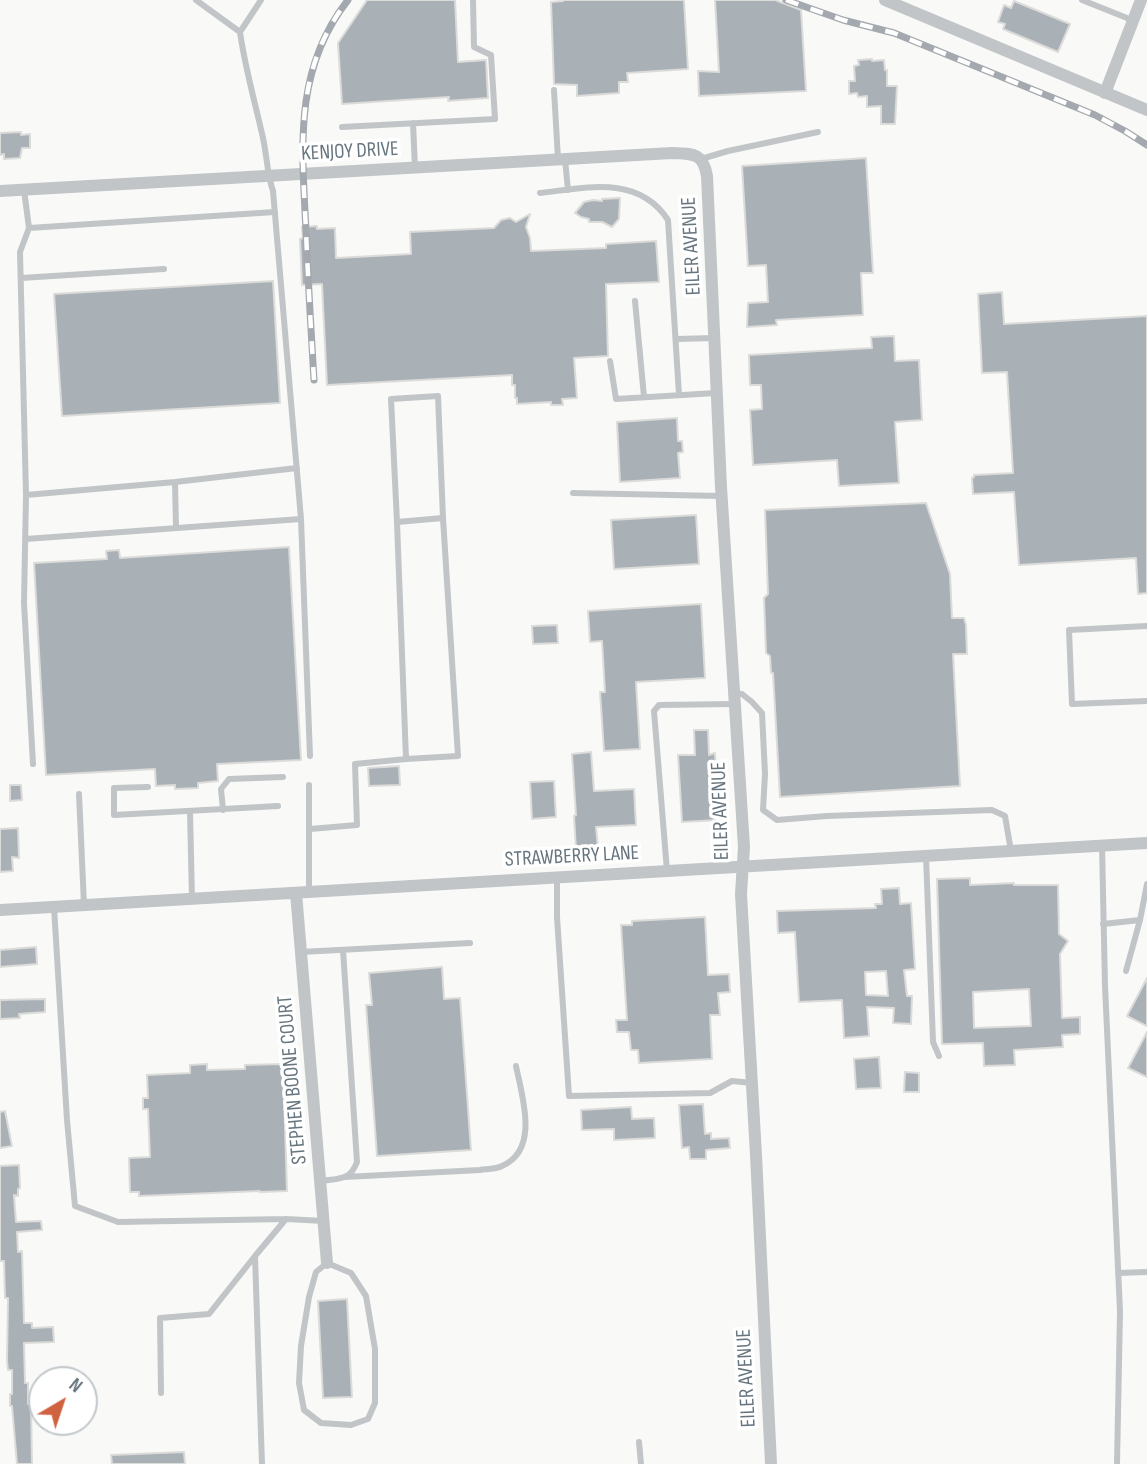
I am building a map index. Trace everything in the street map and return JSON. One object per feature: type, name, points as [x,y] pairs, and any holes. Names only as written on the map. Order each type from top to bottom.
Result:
[{"type":"street","points":[[885,0],[1147,110]]},
{"type":"street","points":[[1105,93],[1141,0]]},
{"type":"street","name":"KENJOY DRIVE","points":[[0,191],[672,153],[691,154],[701,159]]},
{"type":"street","name":"EILER AVENUE","points":[[701,159],[708,176],[722,496],[744,847],[741,894],[771,1464]]},
{"type":"street","name":"STRAWBERRY LANE","points":[[0,911],[1147,843]]},
{"type":"street","name":"STEPHEN BOONE COURT","points":[[296,893],[327,1263]]},
{"type":"lane","points":[[196,0],[240,32]]},
{"type":"lane","points":[[261,0],[240,32],[273,191],[301,519],[310,756]]},
{"type":"lane","points":[[342,127],[495,119],[491,55],[474,47],[472,0]]},
{"type":"lane","points":[[1082,0],[1133,20]]},
{"type":"lane","points":[[554,90],[568,190]]},
{"type":"lane","points":[[413,123],[415,168]]},
{"type":"lane","points":[[701,159],[818,132]]},
{"type":"lane","points":[[540,193],[606,186],[631,191],[642,195],[668,220],[679,395]]},
{"type":"lane","points":[[24,190],[29,228],[20,252],[26,495],[24,603],[33,764]]},
{"type":"lane","points":[[29,228],[275,212]]},
{"type":"lane","points":[[21,278],[164,269]]},
{"type":"lane","points":[[635,301],[644,397]]},
{"type":"lane","points":[[676,339],[715,338]]},
{"type":"lane","points":[[610,361],[616,399],[718,393]]},
{"type":"lane","points":[[310,829],[357,825],[355,764],[458,756],[438,396],[391,399],[406,759]]},
{"type":"lane","points":[[26,495],[297,468]]},
{"type":"lane","points":[[175,482],[176,528]]},
{"type":"lane","points":[[573,493],[722,496]]},
{"type":"lane","points":[[26,539],[301,519]]},
{"type":"lane","points":[[397,522],[443,519]]},
{"type":"lane","points":[[1147,626],[1069,630],[1073,704],[1147,701]]},
{"type":"lane","points":[[667,871],[654,711],[659,705],[735,699],[742,694],[762,713],[765,774],[763,810],[777,820],[992,810],[1005,816],[1011,851]]},
{"type":"lane","points":[[223,810],[221,789],[229,779],[283,777]]},
{"type":"lane","points":[[309,785],[309,892]]},
{"type":"lane","points":[[148,787],[114,788],[114,815],[278,806]]},
{"type":"lane","points":[[79,794],[84,905]]},
{"type":"lane","points":[[190,811],[192,899]]},
{"type":"lane","points":[[1102,845],[1120,1336],[1117,1464]]},
{"type":"lane","points":[[926,856],[933,1042],[939,1056]]},
{"type":"lane","points":[[556,878],[569,1096],[710,1093],[732,1081],[752,1083]]},
{"type":"lane","points":[[1126,971],[1147,884]]},
{"type":"lane","points":[[54,907],[75,1206],[118,1223],[286,1219],[324,1221]]},
{"type":"lane","points":[[1103,924],[1140,920]]},
{"type":"lane","points":[[301,952],[470,943]]},
{"type":"lane","points":[[343,950],[357,1162],[353,1172],[345,1177]]},
{"type":"lane","points":[[321,1181],[345,1177],[481,1170],[502,1166],[519,1155],[527,1133],[516,1066]]},
{"type":"lane","points":[[161,1393],[160,1318],[209,1314],[286,1219]]},
{"type":"lane","points":[[255,1256],[262,1464]]},
{"type":"lane","points":[[327,1263],[351,1273],[366,1296],[376,1349],[375,1403],[368,1419],[351,1424],[321,1423],[304,1410],[299,1382],[301,1346],[309,1297],[316,1272],[327,1263]]},
{"type":"lane","points":[[1118,1273],[1147,1272]]},
{"type":"lane","points":[[639,1442],[641,1464]]},
{"type":"building","points":[[367,0],[455,0],[458,62],[486,60],[488,98],[448,101],[449,97],[342,104],[338,43]]},
{"type":"building","points":[[684,0],[688,69],[627,73],[628,82],[619,82],[619,93],[577,96],[577,85],[554,84],[551,2]]},
{"type":"building","points":[[715,0],[775,0],[801,10],[806,91],[699,96],[698,71],[719,72]]},
{"type":"building","points":[[1014,1],[1070,24],[1058,52],[1003,29],[1005,24],[998,22],[1004,5],[1011,8]]},
{"type":"building","points":[[858,60],[884,60],[887,86],[897,86],[895,124],[881,124],[881,106],[867,107],[867,96],[849,94],[849,81],[855,81],[854,66],[859,65]]},
{"type":"building","points":[[21,132],[21,135],[30,134],[30,148],[22,148],[20,158],[4,159],[4,154],[0,155],[0,133]]},
{"type":"building","points":[[866,158],[873,273],[861,273],[863,315],[776,320],[777,325],[747,327],[748,303],[768,302],[766,265],[748,266],[742,166]]},
{"type":"building","points":[[620,198],[619,219],[612,227],[602,222],[589,222],[589,219],[575,213],[584,202]]},
{"type":"building","points":[[530,214],[526,227],[531,251],[606,248],[606,244],[656,241],[659,282],[606,284],[608,356],[574,358],[577,398],[562,399],[563,405],[551,405],[551,402],[517,404],[512,375],[327,385],[322,284],[302,285],[302,227],[335,228],[336,258],[411,254],[410,232],[494,228],[501,220],[510,218],[516,222]]},
{"type":"building","points":[[273,281],[280,403],[62,416],[54,294]]},
{"type":"building","points":[[1002,292],[1004,324],[1147,316],[1147,593],[1138,594],[1136,558],[1019,565],[1014,492],[973,494],[974,475],[1013,473],[1007,372],[982,373],[978,294]]},
{"type":"building","points":[[894,336],[895,361],[919,360],[922,420],[895,422],[899,483],[839,486],[837,460],[753,465],[750,410],[762,409],[761,385],[750,385],[749,355],[872,348],[871,337]]},
{"type":"building","points":[[677,418],[678,441],[682,441],[683,452],[678,453],[680,478],[620,482],[617,422]]},
{"type":"building","points":[[926,503],[950,574],[952,618],[964,618],[966,625],[967,654],[953,654],[960,786],[780,797],[773,673],[770,656],[766,653],[764,598],[768,594],[765,510]]},
{"type":"building","points":[[696,515],[699,564],[614,569],[611,520]]},
{"type":"building","points":[[289,547],[301,760],[217,764],[218,781],[198,783],[198,788],[156,786],[155,769],[46,775],[34,563],[107,559],[106,551],[119,550],[120,558]]},
{"type":"building","points":[[701,604],[705,678],[636,682],[640,749],[604,751],[600,692],[605,692],[602,641],[590,642],[588,611]]},
{"type":"building","points":[[557,625],[558,643],[533,644],[532,626]]},
{"type":"building","points":[[694,730],[708,730],[709,755],[715,753],[718,820],[682,822],[678,755],[695,755]]},
{"type":"building","points":[[591,752],[594,791],[634,789],[636,825],[596,827],[598,848],[576,849],[572,754]]},
{"type":"building","points":[[399,766],[400,785],[369,786],[368,768]]},
{"type":"building","points":[[554,781],[556,817],[532,819],[530,782]]},
{"type":"building","points":[[10,785],[21,785],[22,800],[10,801]]},
{"type":"building","points":[[18,828],[19,858],[12,857],[13,871],[0,872],[0,829]]},
{"type":"building","points":[[970,878],[970,885],[1058,885],[1059,934],[1068,941],[1060,954],[1062,1018],[1080,1017],[1080,1034],[1062,1035],[1063,1047],[1014,1050],[1015,1065],[984,1066],[983,1043],[942,1044],[937,879]],"holes":[[[1029,989],[1031,1026],[974,1028],[973,992]]]},
{"type":"building","points":[[899,888],[900,904],[911,903],[915,969],[904,970],[907,996],[912,996],[911,1024],[893,1023],[894,1008],[867,1007],[869,1036],[844,1038],[842,1000],[799,1002],[795,932],[778,933],[777,911],[876,908],[875,904],[882,904],[881,889]],"holes":[[[886,971],[888,996],[866,995],[865,972]]]},
{"type":"building","points":[[705,917],[708,975],[729,974],[730,992],[718,993],[720,1015],[710,1015],[712,1059],[639,1063],[638,1050],[631,1050],[629,1032],[617,1032],[616,1020],[627,1020],[621,925],[632,925],[632,921]]},
{"type":"building","points":[[36,947],[37,964],[0,967],[0,950]]},
{"type":"building","points":[[442,967],[444,999],[460,998],[471,1150],[377,1156],[366,1005],[372,1005],[369,973]]},
{"type":"building","points":[[1147,978],[1147,1026],[1127,1016]]},
{"type":"building","points":[[45,999],[45,1012],[0,1019],[0,1000]]},
{"type":"building","points":[[1147,1032],[1147,1077],[1128,1068]]},
{"type":"building","points":[[879,1057],[881,1088],[856,1089],[854,1059]]},
{"type":"building","points":[[207,1064],[207,1070],[283,1064],[287,1191],[139,1196],[139,1192],[130,1192],[129,1158],[150,1157],[148,1109],[143,1109],[143,1098],[148,1098],[147,1075],[190,1073],[190,1065]]},
{"type":"building","points":[[905,1072],[919,1073],[919,1092],[904,1092]]},
{"type":"building","points":[[703,1104],[705,1134],[711,1133],[711,1139],[729,1138],[730,1148],[706,1150],[706,1159],[690,1159],[689,1147],[682,1148],[679,1105]]},
{"type":"building","points":[[631,1107],[632,1119],[654,1118],[655,1138],[614,1140],[614,1129],[582,1130],[581,1110]]},
{"type":"building","points":[[5,1111],[12,1146],[0,1148],[0,1112]]},
{"type":"building","points":[[19,1165],[20,1188],[18,1196],[14,1195],[16,1222],[41,1221],[42,1230],[17,1232],[18,1252],[22,1251],[24,1323],[32,1323],[32,1328],[53,1327],[54,1342],[24,1343],[25,1383],[28,1383],[28,1436],[32,1436],[32,1464],[17,1464],[10,1406],[12,1370],[8,1370],[7,1361],[8,1298],[5,1298],[4,1261],[0,1261],[0,1166]]},
{"type":"building","points":[[347,1299],[352,1397],[323,1398],[318,1301]]},
{"type":"building","points":[[184,1452],[185,1464],[112,1464],[111,1455]]},
{"type":"railway","points":[[314,380],[303,170],[305,111],[309,82],[318,54],[330,27],[348,0]]},
{"type":"railway","points":[[786,0],[843,20],[894,33],[1095,115],[1147,145]]}]
